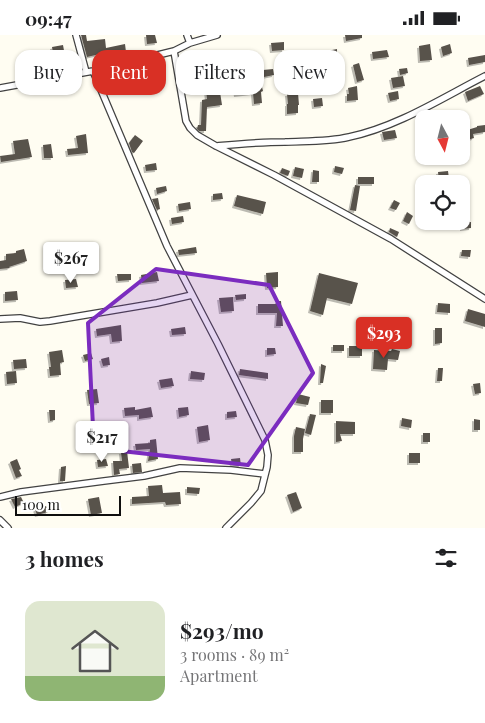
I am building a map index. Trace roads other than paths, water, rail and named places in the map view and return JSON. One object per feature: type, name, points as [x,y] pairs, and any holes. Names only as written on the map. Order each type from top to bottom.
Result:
[{"type":"street","points":[[76,35],[167,246],[218,344],[265,441],[268,455],[261,491],[226,528]]},
{"type":"street","points":[[187,35],[190,43]]},
{"type":"street","points":[[0,88],[90,71],[174,51],[190,43],[217,35]]},
{"type":"street","points":[[174,51],[186,121],[197,135],[391,239],[485,299]]},
{"type":"street","points":[[216,146],[247,143],[324,141],[350,137],[403,118],[485,76]]},
{"type":"street","points":[[0,319],[20,318],[40,322],[50,321],[157,303],[192,295]]},
{"type":"street","points":[[0,497],[21,492],[144,476],[180,468],[265,473]]},
{"type":"street","points":[[0,520],[8,528]]}]
